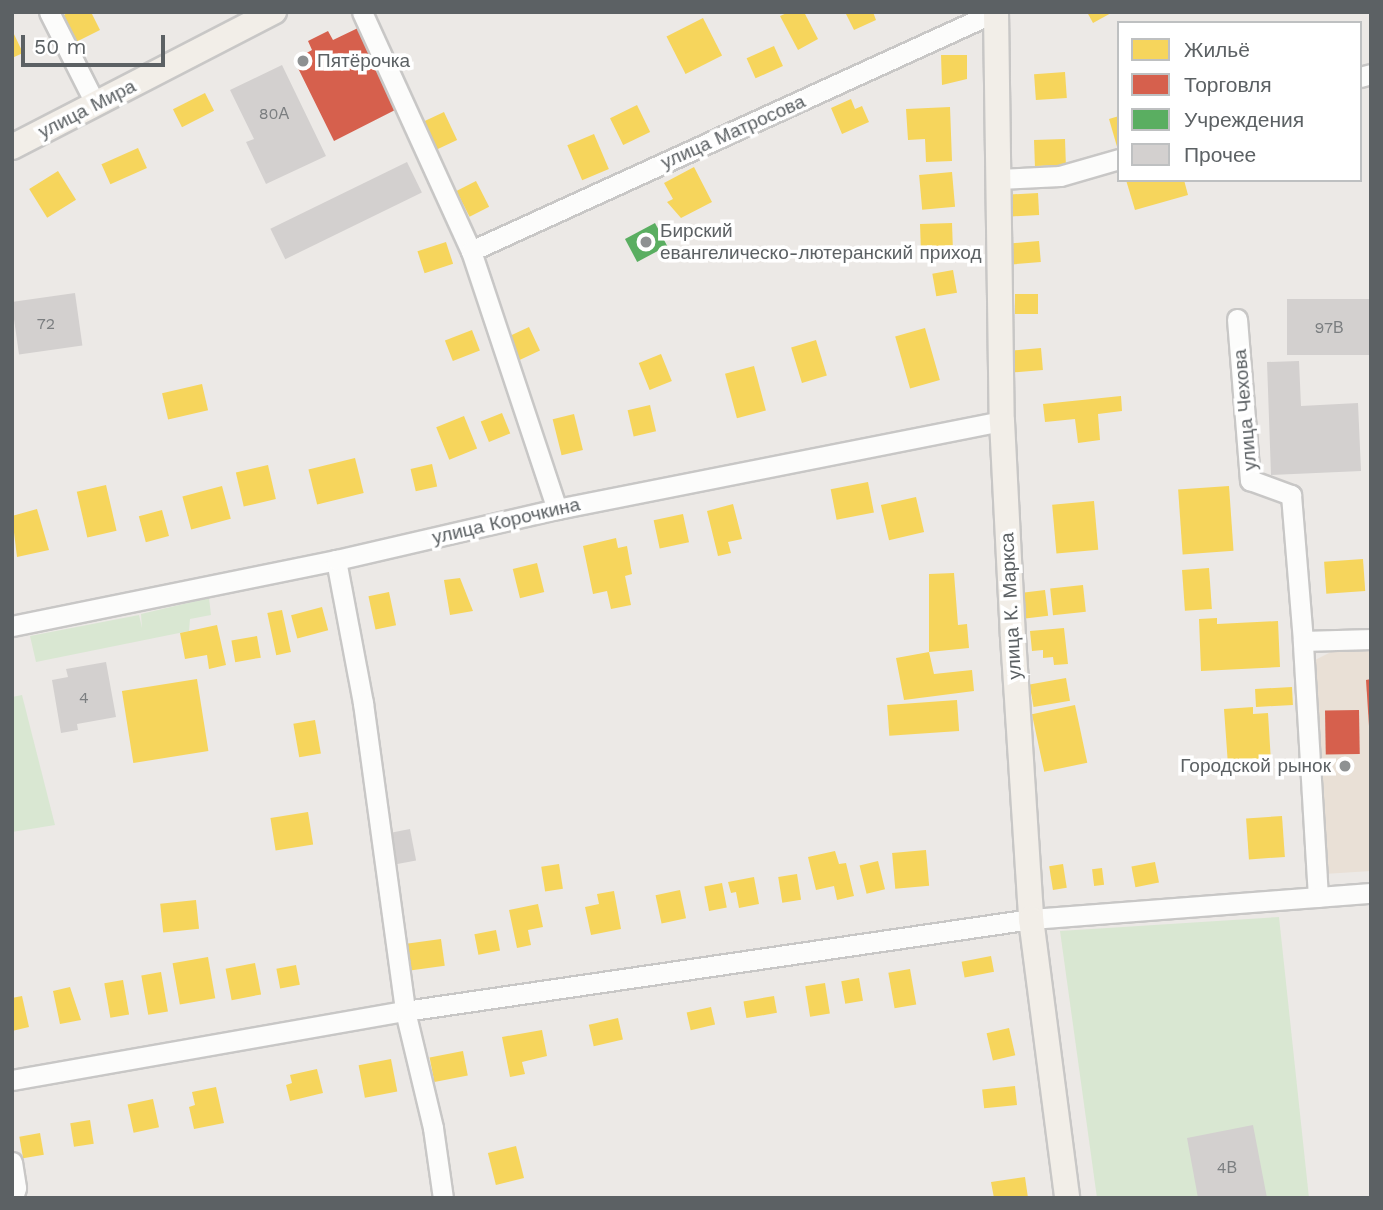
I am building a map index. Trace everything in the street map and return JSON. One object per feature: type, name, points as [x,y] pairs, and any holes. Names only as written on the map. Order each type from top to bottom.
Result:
[{"type":"main road","name":"улица Мира","points":[[12,147],[274,12]]},
{"type":"main road","name":"улица К. Маркса","points":[[996,12],[1002,421],[1031,919],[1066,1198]]},
{"type":"street","points":[[48,12],[96,105]]},
{"type":"street","points":[[362,12],[471,251],[557,509]]},
{"type":"street","name":"улица Матросова","points":[[471,251],[996,12]]},
{"type":"street","points":[[999,179],[1060,176],[1117,160]]},
{"type":"street","name":"улица Чехова","points":[[1237,319],[1250,480],[1291,495],[1303,641],[1318,897]]},
{"type":"street","name":"улица Корочкина","points":[[12,626],[336,560],[557,509],[1002,421]]},
{"type":"street","points":[[336,560],[363,703],[405,1011],[433,1128],[443,1198]]},
{"type":"street","points":[[1303,641],[1371,639]]},
{"type":"street","points":[[12,1080],[405,1011],[1031,919],[1371,893]]},
{"type":"street","points":[[12,1162],[16,1188],[13,1198]]},
{"type":"shaded area","name":"Городской рынок","points":[[1371,648],[1371,871],[1324,874],[1315,660],[1337,649]]},
{"type":"green space","points":[[209,598],[211,615],[190,619],[189,631],[36,662],[30,636],[139,615],[142,628],[141,614]]},
{"type":"green space","points":[[22,695],[55,825],[12,832],[12,697]]},
{"type":"green space","points":[[1279,917],[1309,1198],[1097,1198],[1060,931]]},
{"type":"building: Жильё","points":[[69,12],[91,12],[100,30],[70,45],[57,19]]},
{"type":"building: Жильё","points":[[789,12],[804,12],[818,39],[798,50],[780,16]]},
{"type":"building: Жильё","points":[[845,12],[873,12],[876,20],[854,30]]},
{"type":"building: Жильё","points":[[1087,12],[1113,12],[1093,23]]},
{"type":"building: Жильё","points":[[703,18],[722,55],[686,74],[666,37]]},
{"type":"building: Жильё","points":[[12,30],[23,53],[12,58]]},
{"type":"building: Жильё","points":[[774,46],[783,66],[756,78],[747,58]]},
{"type":"building: Жильё","points":[[941,55],[967,55],[967,79],[942,85]]},
{"type":"building: Жильё","points":[[1065,72],[1067,98],[1036,100],[1034,74]]},
{"type":"building: Жильё","points":[[205,93],[214,111],[182,127],[173,109]]},
{"type":"building: Жильё","points":[[851,99],[855,109],[862,106],[869,122],[842,134],[831,108]]},
{"type":"building: Жильё","points":[[637,105],[650,132],[623,145],[610,118]]},
{"type":"building: Жильё","points":[[950,107],[952,161],[926,162],[925,139],[908,140],[906,109]]},
{"type":"building: Жильё","points":[[444,112],[457,140],[436,150],[423,122]]},
{"type":"building: Жильё","points":[[1117,117],[1117,147],[1109,119]]},
{"type":"building: Жильё","points":[[594,134],[609,169],[582,180],[567,145]]},
{"type":"building: Жильё","points":[[1065,139],[1066,165],[1035,166],[1034,140]]},
{"type":"building: Жильё","points":[[138,148],[147,168],[110,184],[101,164]]},
{"type":"building: Жильё","points":[[694,167],[712,202],[681,218],[667,202],[673,199],[664,183]]},
{"type":"building: Жильё","points":[[58,171],[76,200],[47,218],[29,189]]},
{"type":"building: Жильё","points":[[952,172],[955,207],[922,210],[919,175]]},
{"type":"building: Жильё","points":[[476,181],[489,207],[470,217],[456,191]]},
{"type":"building: Жильё","points":[[1127,182],[1185,182],[1188,195],[1135,210]]},
{"type":"building: Жильё","points":[[1038,193],[1039,215],[1011,216],[1010,194]]},
{"type":"building: Жильё","points":[[952,223],[953,246],[921,247],[920,224]]},
{"type":"building: Жильё","points":[[1039,241],[1041,262],[1012,264],[1010,244]]},
{"type":"building: Жильё","points":[[446,242],[453,264],[425,273],[417,251]]},
{"type":"building: Жильё","points":[[953,270],[957,293],[936,296],[932,274]]},
{"type":"building: Жильё","points":[[1015,294],[1038,294],[1038,314],[1015,314]]},
{"type":"building: Жильё","points":[[529,327],[540,351],[516,362],[505,338]]},
{"type":"building: Жильё","points":[[925,328],[940,380],[910,388],[895,337]]},
{"type":"building: Жильё","points":[[472,330],[480,351],[453,361],[445,340]]},
{"type":"building: Жильё","points":[[816,340],[827,375],[802,383],[791,348]]},
{"type":"building: Жильё","points":[[1041,348],[1043,370],[1015,372],[1013,350]]},
{"type":"building: Жильё","points":[[661,354],[672,381],[650,390],[639,363]]},
{"type":"building: Жильё","points":[[754,366],[766,410],[737,418],[725,374]]},
{"type":"building: Жильё","points":[[202,384],[208,410],[168,420],[162,393]]},
{"type":"building: Жильё","points":[[1121,396],[1122,411],[1098,414],[1100,440],[1078,443],[1075,419],[1045,422],[1043,404]]},
{"type":"building: Жильё","points":[[650,405],[656,431],[634,436],[628,410]]},
{"type":"building: Жильё","points":[[502,413],[510,433],[489,442],[481,422]]},
{"type":"building: Жильё","points":[[574,414],[583,450],[562,455],[553,419]]},
{"type":"building: Жильё","points":[[464,416],[477,448],[449,460],[436,427]]},
{"type":"building: Жильё","points":[[355,458],[364,493],[317,505],[308,470]]},
{"type":"building: Жильё","points":[[432,464],[437,486],[416,491],[411,469]]},
{"type":"building: Жильё","points":[[268,465],[276,499],[244,507],[236,472]]},
{"type":"building: Жильё","points":[[868,482],[874,512],[837,520],[831,489]]},
{"type":"building: Жильё","points":[[106,485],[117,531],[87,538],[77,492]]},
{"type":"building: Жильё","points":[[222,486],[231,519],[191,529],[182,497]]},
{"type":"building: Жильё","points":[[1229,486],[1234,551],[1183,554],[1178,490]]},
{"type":"building: Жильё","points":[[916,497],[924,532],[889,540],[881,505]]},
{"type":"building: Жильё","points":[[1094,501],[1098,550],[1056,553],[1052,505]]},
{"type":"building: Жильё","points":[[733,504],[742,539],[728,542],[731,553],[718,556],[707,511]]},
{"type":"building: Жильё","points":[[37,509],[49,550],[17,557],[12,516]]},
{"type":"building: Жильё","points":[[162,510],[169,536],[146,542],[139,516]]},
{"type":"building: Жильё","points":[[683,514],[689,542],[660,549],[654,520]]},
{"type":"building: Жильё","points":[[616,538],[618,548],[627,546],[632,574],[625,576],[631,605],[611,609],[607,591],[593,594],[583,546]]},
{"type":"building: Жильё","points":[[1363,559],[1365,591],[1326,594],[1324,562]]},
{"type":"building: Жильё","points":[[537,563],[544,592],[520,598],[513,569]]},
{"type":"building: Жильё","points":[[1209,568],[1212,609],[1185,611],[1182,570]]},
{"type":"building: Жильё","points":[[954,573],[958,625],[967,624],[969,648],[929,652],[929,574]]},
{"type":"building: Жильё","points":[[460,578],[473,611],[450,615],[444,580]]},
{"type":"building: Жильё","points":[[1083,585],[1086,612],[1053,615],[1050,588]]},
{"type":"building: Жильё","points":[[1045,590],[1048,616],[1025,619],[1022,593]]},
{"type":"building: Жильё","points":[[389,592],[396,625],[376,630],[368,596]]},
{"type":"building: Жильё","points":[[322,607],[328,630],[297,638],[291,615]]},
{"type":"building: Жильё","points":[[282,610],[291,652],[276,655],[267,613]]},
{"type":"building: Жильё","points":[[1217,618],[1217,624],[1278,621],[1280,667],[1201,671],[1199,619]]},
{"type":"building: Жильё","points":[[217,625],[226,665],[209,669],[207,655],[185,659],[180,633]]},
{"type":"building: Жильё","points":[[1064,628],[1068,664],[1054,665],[1053,657],[1043,658],[1043,650],[1032,651],[1030,631]]},
{"type":"building: Жильё","points":[[257,636],[261,658],[235,662],[231,641]]},
{"type":"building: Жильё","points":[[929,652],[934,674],[972,670],[974,691],[904,700],[896,658]]},
{"type":"building: Жильё","points":[[1066,678],[1070,701],[1034,707],[1030,684]]},
{"type":"building: Жильё","points":[[197,679],[208,751],[133,763],[122,691]]},
{"type":"building: Жильё","points":[[1292,687],[1293,705],[1256,707],[1255,689]]},
{"type":"building: Жильё","points":[[957,700],[959,731],[889,736],[887,705]]},
{"type":"building: Жильё","points":[[1075,705],[1087,763],[1044,772],[1032,714]]},
{"type":"building: Жильё","points":[[1253,707],[1253,714],[1268,713],[1271,762],[1228,765],[1224,709]]},
{"type":"building: Жильё","points":[[315,720],[321,753],[299,757],[293,724]]},
{"type":"building: Жильё","points":[[308,812],[313,845],[276,851],[270,818]]},
{"type":"building: Жильё","points":[[1282,816],[1285,857],[1249,859],[1246,819]]},
{"type":"building: Жильё","points":[[926,850],[929,886],[895,889],[892,853]]},
{"type":"building: Жильё","points":[[835,851],[839,864],[846,863],[854,896],[837,900],[834,886],[816,890],[808,857]]},
{"type":"building: Жильё","points":[[878,861],[885,889],[867,894],[860,866]]},
{"type":"building: Жильё","points":[[1155,862],[1159,883],[1135,887],[1131,867]]},
{"type":"building: Жильё","points":[[559,864],[563,889],[545,892],[541,867]]},
{"type":"building: Жильё","points":[[1063,864],[1067,888],[1053,890],[1049,866]]},
{"type":"building: Жильё","points":[[1102,868],[1104,885],[1094,886],[1092,869]]},
{"type":"building: Жильё","points":[[797,874],[801,900],[782,903],[778,877]]},
{"type":"building: Жильё","points":[[754,877],[759,904],[739,908],[736,892],[731,893],[728,882]]},
{"type":"building: Жильё","points":[[722,883],[727,908],[709,911],[704,886]]},
{"type":"building: Жильё","points":[[680,890],[686,918],[662,924],[656,895]]},
{"type":"building: Жильё","points":[[614,891],[621,929],[591,935],[585,907],[599,904],[597,894]]},
{"type":"building: Жильё","points":[[196,900],[199,929],[163,933],[160,904]]},
{"type":"building: Жильё","points":[[538,904],[543,927],[528,930],[531,945],[517,948],[509,910]]},
{"type":"building: Жильё","points":[[496,930],[500,951],[478,955],[474,934]]},
{"type":"building: Жильё","points":[[441,939],[445,966],[410,971],[406,944]]},
{"type":"building: Жильё","points":[[991,956],[994,972],[965,977],[962,962]]},
{"type":"building: Жильё","points":[[208,957],[215,998],[180,1005],[173,963]]},
{"type":"building: Жильё","points":[[255,963],[261,994],[232,1000],[226,969]]},
{"type":"building: Жильё","points":[[296,965],[300,985],[280,988],[276,969]]},
{"type":"building: Жильё","points":[[910,969],[916,1004],[895,1008],[888,973]]},
{"type":"building: Жильё","points":[[161,972],[168,1011],[148,1015],[141,975]]},
{"type":"building: Жильё","points":[[859,978],[863,1001],[845,1004],[841,981]]},
{"type":"building: Жильё","points":[[123,980],[129,1014],[110,1018],[104,983]]},
{"type":"building: Жильё","points":[[825,983],[830,1014],[810,1017],[805,986]]},
{"type":"building: Жильё","points":[[70,987],[81,1020],[60,1024],[53,991]]},
{"type":"building: Жильё","points":[[22,996],[29,1027],[12,1031],[12,998]]},
{"type":"building: Жильё","points":[[774,996],[777,1013],[746,1018],[743,1001]]},
{"type":"building: Жильё","points":[[711,1007],[715,1025],[691,1030],[687,1013]]},
{"type":"building: Жильё","points":[[618,1018],[623,1039],[594,1046],[589,1025]]},
{"type":"building: Жильё","points":[[1009,1028],[1015,1055],[993,1060],[987,1033]]},
{"type":"building: Жильё","points":[[542,1030],[547,1056],[522,1062],[525,1074],[510,1077],[502,1037]]},
{"type":"building: Жильё","points":[[463,1051],[468,1076],[434,1082],[430,1057]]},
{"type":"building: Жильё","points":[[391,1059],[397,1091],[365,1098],[359,1065]]},
{"type":"building: Жильё","points":[[317,1069],[323,1093],[290,1101],[286,1085],[292,1083],[290,1075]]},
{"type":"building: Жильё","points":[[1015,1086],[1017,1105],[984,1108],[982,1089]]},
{"type":"building: Жильё","points":[[216,1087],[224,1123],[194,1129],[189,1107],[195,1105],[192,1092]]},
{"type":"building: Жильё","points":[[153,1099],[159,1127],[134,1133],[128,1104]]},
{"type":"building: Жильё","points":[[90,1120],[94,1144],[74,1147],[70,1123]]},
{"type":"building: Жильё","points":[[40,1133],[44,1155],[23,1158],[19,1137]]},
{"type":"building: Жильё","points":[[516,1146],[524,1178],[496,1185],[488,1153]]},
{"type":"building: Жильё","points":[[1025,1177],[1028,1198],[994,1198],[991,1182]]},
{"type":"building: Торговля","points":[[358,28],[399,108],[334,141],[294,60],[312,50],[308,41],[328,31],[333,40]]},
{"type":"building: Торговля","points":[[1371,679],[1371,726],[1369,726],[1366,680]]},
{"type":"building: Торговля","points":[[1359,710],[1360,754],[1326,755],[1325,711]]},
{"type":"building: Учреждения","name":"Бирский евангелическо-лютеранский приход","points":[[655,223],[667,246],[637,262],[625,239]]},
{"type":"building: Прочее","points":[[282,65],[326,156],[266,184],[246,142],[254,139],[230,90]]},
{"type":"building: Прочее","points":[[407,162],[422,193],[285,259],[270,229]]},
{"type":"building: Прочее","points":[[75,293],[82,345],[19,354],[12,302]]},
{"type":"building: Прочее","points":[[1287,299],[1371,299],[1371,355],[1287,355]]},
{"type":"building: Прочее","points":[[1299,361],[1301,406],[1358,403],[1361,471],[1271,475],[1267,362]]},
{"type":"building: Прочее","points":[[106,662],[116,717],[77,724],[78,730],[61,733],[52,680],[68,677],[66,669]]},
{"type":"building: Прочее","points":[[410,829],[416,860],[391,865],[384,834]]},
{"type":"building: Прочее","points":[[1253,1125],[1267,1198],[1198,1198],[1187,1138]]},
{"type":"place","name":"Пятёрочка","points":[[303,61]]},
{"type":"place","name":"Бирский евангелическо-лютеранский приход","points":[[646,242]]},
{"type":"place","name":"Городской рынок","points":[[1345,766]]}]
